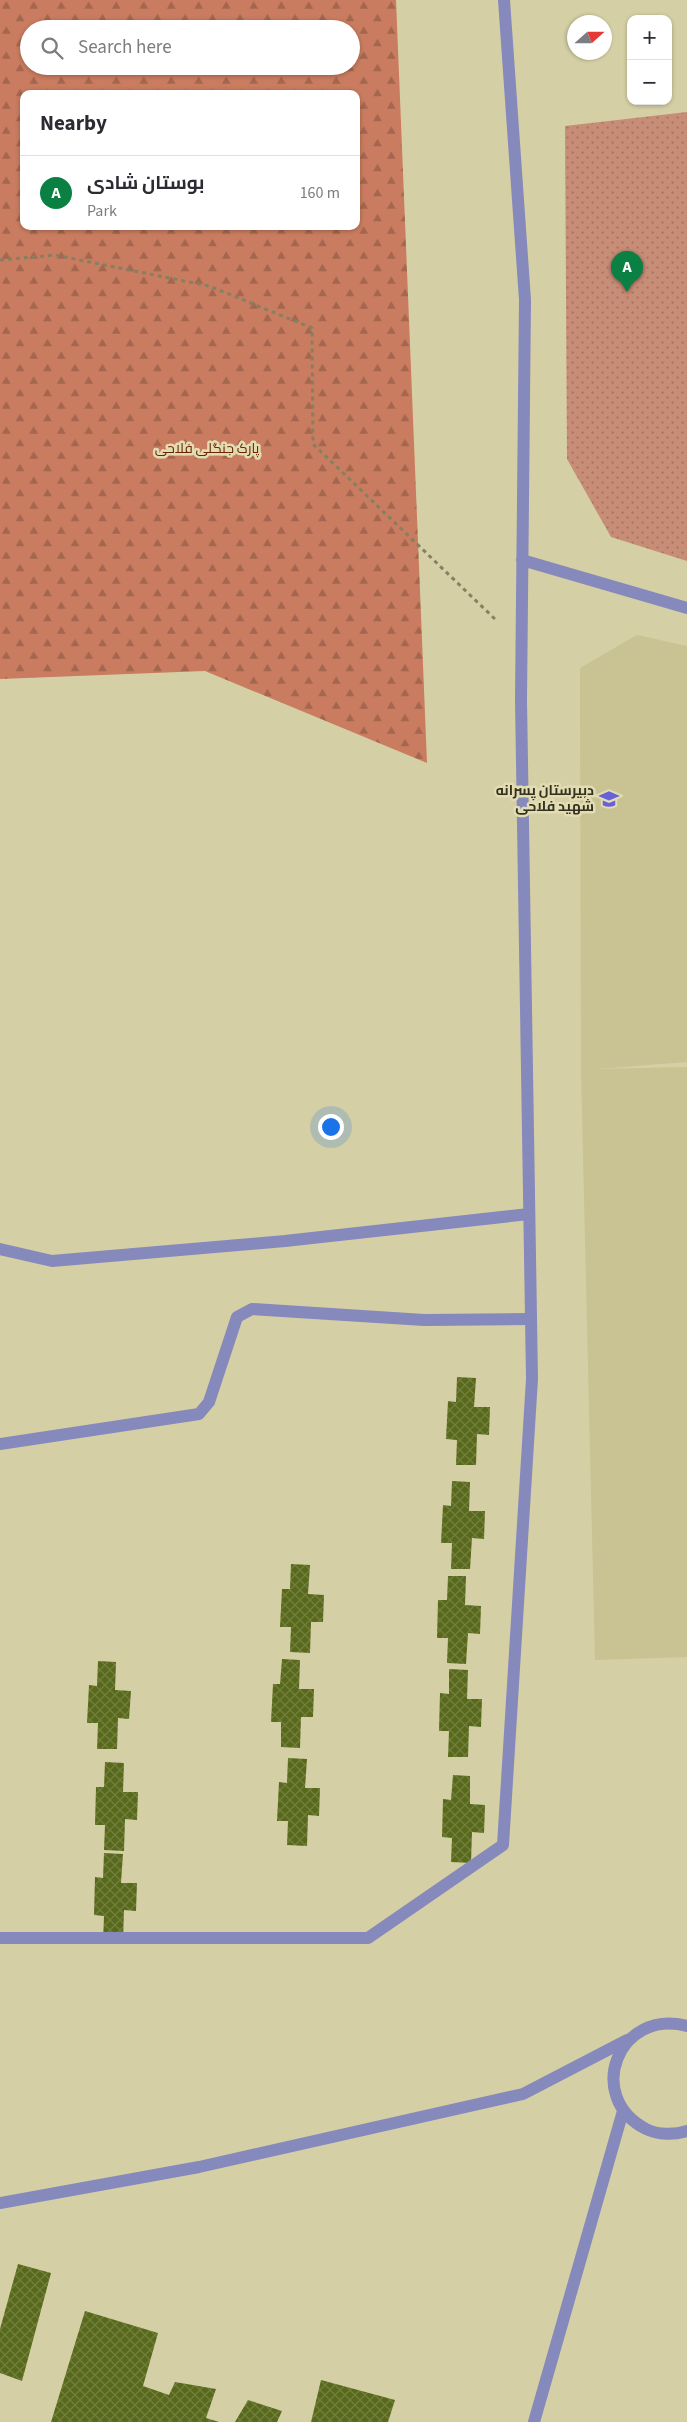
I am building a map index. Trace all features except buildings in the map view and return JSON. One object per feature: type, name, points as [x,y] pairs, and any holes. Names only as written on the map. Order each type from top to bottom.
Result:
[{"type":"street","points":[[0,1938],[368,1938],[503,1845],[532,1379],[522,644],[525,300],[504,0]]},
{"type":"street","points":[[522,560],[687,608]]},
{"type":"street","points":[[0,1248],[52,1261],[285,1241],[529,1214]]},
{"type":"street","points":[[0,1444],[199,1414],[209,1402],[237,1316],[252,1309],[424,1320],[531,1319]]},
{"type":"street","points":[[0,2203],[199,2168],[523,2094],[627,2040],[640,2030],[656,2024],[674,2023],[687,2026]]},
{"type":"street","points":[[627,2040],[617,2056],[613,2075],[615,2094],[624,2111],[636,2123],[651,2131],[668,2134],[687,2131]]},
{"type":"street","points":[[534,2422],[624,2111]]},
{"type":"path","points":[[0,260],[55,255],[209,286],[312,328],[313,444],[522,644]]},
{"type":"shaded area","points":[[687,112],[687,561],[611,537],[567,459],[565,126]]},
{"type":"shaded area","points":[[637,635],[687,646],[687,1062],[597,1069],[687,1067],[687,1657],[595,1660],[581,1070],[580,668]]},
{"type":"green space","name":"پارک جنگلی فلاحی","points":[[0,0],[396,0],[427,763],[205,671],[0,679]]},
{"type":"place","name":"بوستان شادی","points":[[627,292]]},
{"type":"place","name":"دبیرستان پسرانه شهید فلاحی","points":[[609,799]]}]
